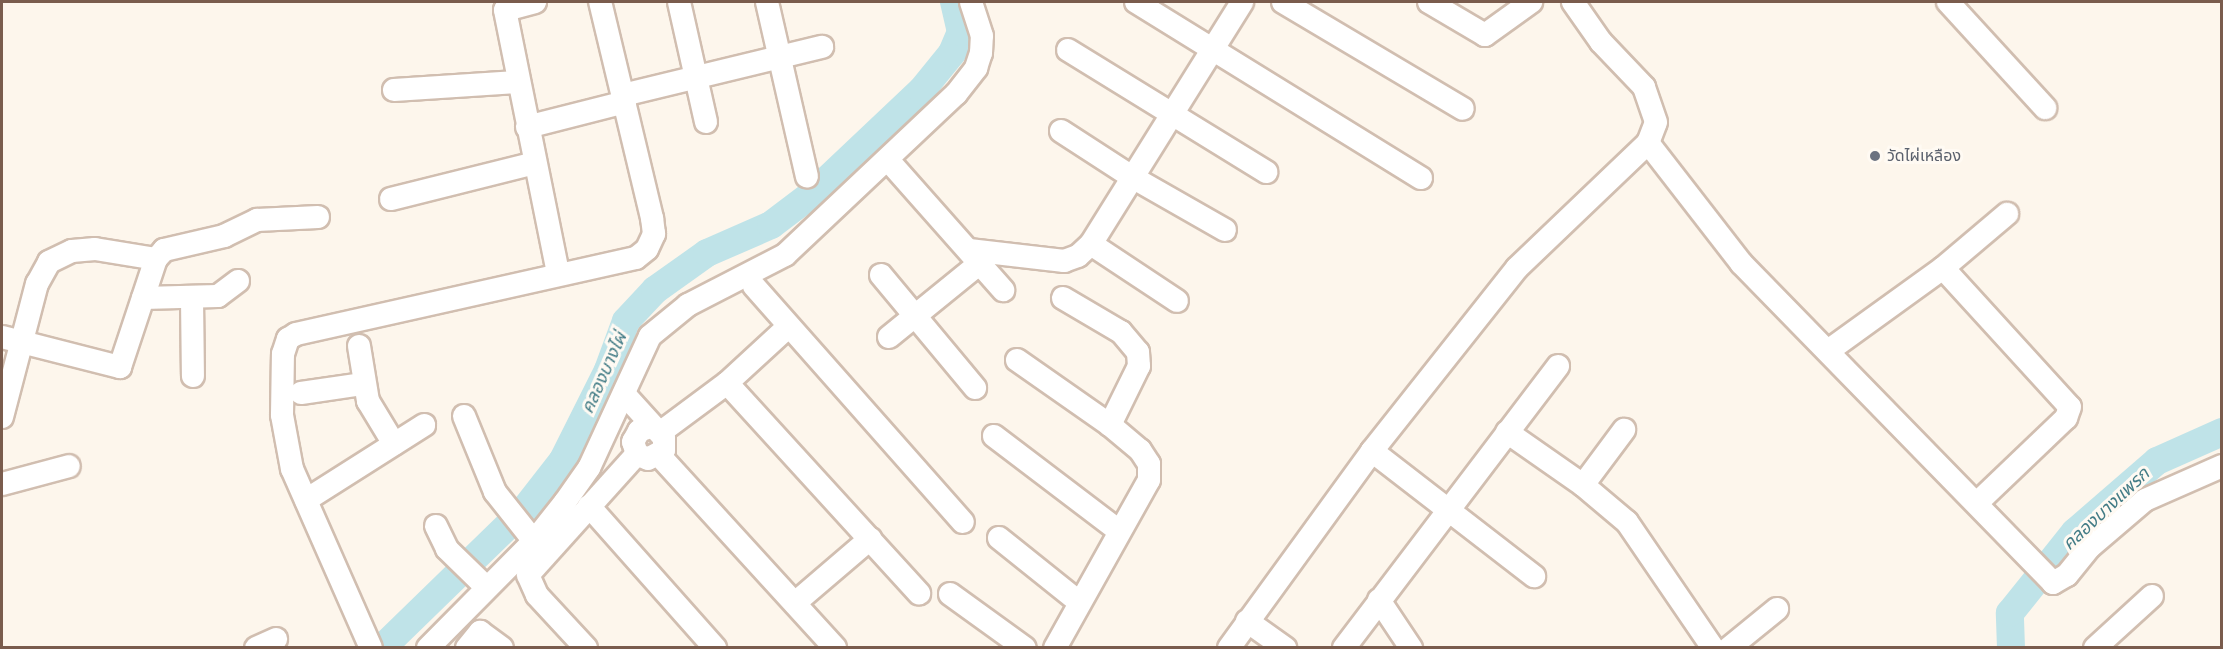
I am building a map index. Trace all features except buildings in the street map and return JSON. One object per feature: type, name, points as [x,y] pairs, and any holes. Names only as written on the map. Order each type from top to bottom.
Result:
[{"type":"street","points":[[535,2],[504,6],[517,82],[558,273]]},
{"type":"street","points":[[369,644],[292,469],[282,415],[283,354],[288,339],[312,329],[558,273],[636,258],[647,249],[654,234],[600,2]]},
{"type":"street","points":[[679,2],[706,122]]},
{"type":"street","points":[[767,2],[807,176]]},
{"type":"street","points":[[428,648],[521,527],[589,468],[650,336],[672,316],[785,255],[888,160],[956,93],[976,68],[982,36],[971,2]]},
{"type":"street","points":[[1136,2],[1421,178]]},
{"type":"street","points":[[889,337],[915,316],[974,256],[1064,261],[1078,256],[1091,243],[1242,2]]},
{"type":"street","points":[[1283,2],[1463,109]]},
{"type":"street","points":[[1429,2],[1485,35],[1530,2]]},
{"type":"street","points":[[1229,648],[1246,621],[1372,451],[1517,268],[1647,143],[1656,122],[1644,87],[1601,42],[1573,2]]},
{"type":"street","points":[[1948,2],[2045,108]]},
{"type":"street","points":[[527,127],[695,75],[822,47]]},
{"type":"street","points":[[1068,50],[1266,172]]},
{"type":"street","points":[[394,90],[517,82]]},
{"type":"street","points":[[1061,131],[1132,177],[1225,230]]},
{"type":"street","points":[[1647,143],[1741,263],[1977,502],[2028,560],[2053,583],[2067,575],[2090,547],[2145,501],[2222,466]]},
{"type":"street","points":[[888,160],[1003,290]]},
{"type":"street","points":[[391,199],[535,163]]},
{"type":"street","points":[[1828,351],[1943,268],[2007,214]]},
{"type":"street","points":[[12,340],[120,367],[156,259],[164,250],[224,236],[257,220],[318,217]]},
{"type":"street","points":[[1091,243],[1177,301]]},
{"type":"street","points":[[2,417],[12,340],[49,262],[72,251],[95,249],[156,259]]},
{"type":"street","points":[[1943,268],[2070,407],[2066,418],[1977,502]]},
{"type":"street","points":[[881,274],[975,388]]},
{"type":"street","points":[[143,298],[192,299],[218,296],[238,281]]},
{"type":"street","points":[[754,286],[963,522]]},
{"type":"street","points":[[1063,298],[1121,332],[1138,352],[1139,366],[1110,425]]},
{"type":"street","points":[[192,299],[193,376]]},
{"type":"street","points":[[643,450],[639,431],[656,430],[727,383],[789,326]]},
{"type":"street","points":[[359,346],[363,384],[368,401],[394,444]]},
{"type":"street","points":[[1017,360],[1110,425],[1140,450],[1149,464],[1149,480],[1079,602],[1056,648]]},
{"type":"street","points":[[1344,648],[1558,366]]},
{"type":"street","points":[[727,383],[920,593]]},
{"type":"street","points":[[301,393],[363,384]]},
{"type":"street","points":[[624,394],[656,430]]},
{"type":"street","points":[[464,416],[485,473],[521,527]]},
{"type":"street","points":[[613,418],[795,603],[835,648]]},
{"type":"street","points":[[306,500],[424,425]]},
{"type":"street","points":[[1583,485],[1624,430]]},
{"type":"street","points":[[1507,432],[1583,485],[1627,522],[1713,648]]},
{"type":"street","points":[[994,436],[1119,531]]},
{"type":"street","points":[[586,648],[537,595],[528,575],[589,506],[643,450]]},
{"type":"street","points":[[1372,451],[1534,576]]},
{"type":"street","points":[[2,484],[69,466]]},
{"type":"street","points":[[589,506],[715,648]]},
{"type":"street","points":[[436,526],[456,558],[480,581]]},
{"type":"street","points":[[999,538],[1079,602]]},
{"type":"street","points":[[795,603],[870,539]]},
{"type":"street","points":[[950,594],[1025,648]]},
{"type":"street","points":[[2095,648],[2152,596]]},
{"type":"street","points":[[1379,600],[1412,648]]},
{"type":"street","points":[[1729,648],[1778,609]]},
{"type":"street","points":[[1246,621],[1285,648]]},
{"type":"street","points":[[467,648],[480,632],[502,648]]},
{"type":"waterway","name":"คลองบางไผ่","points":[[382,648],[524,510],[563,460],[608,370],[626,321],[655,290],[707,253],[771,225],[812,194],[922,90],[952,53],[961,32],[954,2]]},
{"type":"waterway","name":"คลองบางแพรก","points":[[2011,648],[2010,613],[2075,532],[2157,461],[2222,432]]},
{"type":"place","name":"วัดไผ่เหลือง","points":[[1875,156]]}]
